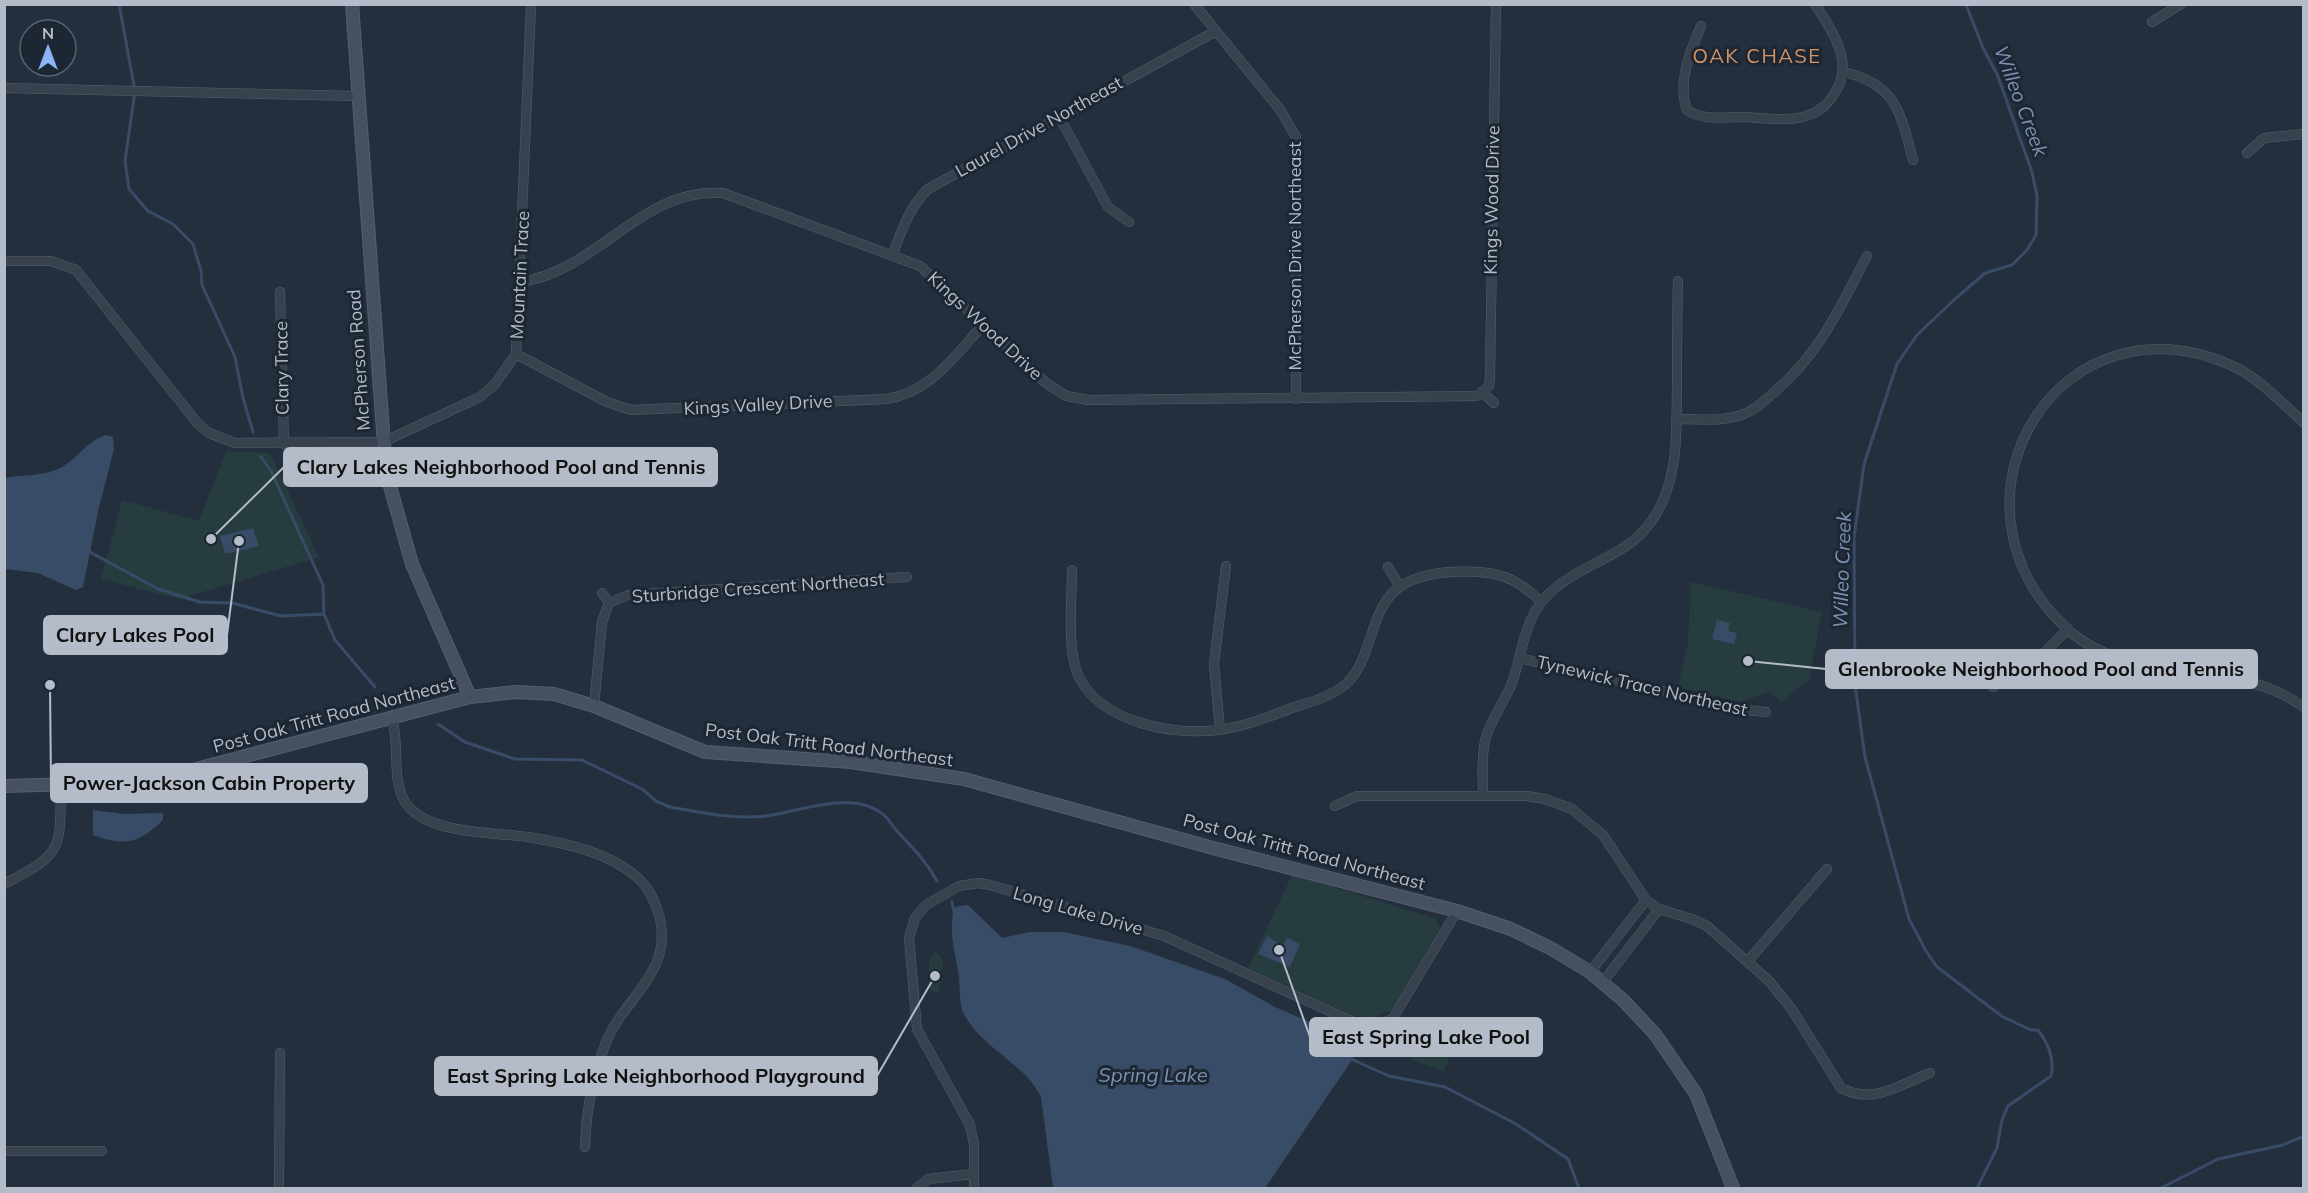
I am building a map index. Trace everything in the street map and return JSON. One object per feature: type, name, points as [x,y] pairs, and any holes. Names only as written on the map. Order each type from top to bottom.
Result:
[{"type":"street","name":"McPherson Road","points":[[352,4],[386,471],[403,536],[433,615],[470,697]]},
{"type":"street","name":"Mountain Trace","points":[[4,261],[51,261],[76,270],[187,412],[209,433],[235,443],[383,442],[480,397],[495,384],[516,354],[531,4]]},
{"type":"street","name":"McPherson Drive Northeast","points":[[1194,4],[1281,111],[1296,136],[1296,399]]},
{"type":"street","name":"Kings Wood Drive","points":[[520,282],[546,278],[578,262],[657,207],[674,198],[706,192],[740,197],[920,266],[1046,383],[1066,396],[1088,400],[1469,398],[1483,393],[1489,386],[1490,376],[1496,4]]},
{"type":"street","points":[[1701,26],[1687,67],[1683,114],[1797,118],[1826,105],[1837,90],[1844,72],[1840,47],[1815,4]]},
{"type":"street","points":[[2152,21],[2181,4]]},
{"type":"street","name":"Laurel Drive Northeast","points":[[893,254],[916,200],[928,189],[1216,31]]},
{"type":"street","points":[[1844,72],[1863,76],[1887,92],[1901,116],[1912,160]]},
{"type":"street","points":[[4,88],[358,96]]},
{"type":"street","points":[[1059,116],[1108,207],[1129,222]]},
{"type":"street","points":[[2247,153],[2264,138],[2304,134]]},
{"type":"street","points":[[1677,418],[1722,419],[1741,415],[1783,385],[1809,359],[1826,335],[1867,256]]},
{"type":"street","points":[[1483,796],[1483,753],[1487,735],[1512,682],[1527,626],[1541,601],[1562,583],[1620,552],[1651,522],[1661,505],[1675,466],[1678,281]]},
{"type":"street","name":"Clary Trace","points":[[280,292],[284,444]]},
{"type":"street","name":"Kings Valley Drive","points":[[516,354],[607,402],[632,410],[887,399],[918,390],[929,382],[984,324]]},
{"type":"street","points":[[2304,423],[2256,380],[2222,362],[2187,353],[2139,351],[2112,357],[2076,374],[2060,387],[2040,409],[2024,435],[2012,474],[2011,495],[2012,520],[2021,561],[2041,599],[2068,630],[2097,650],[2124,660],[2230,676],[2259,683],[2304,707]]},
{"type":"street","points":[[1483,393],[1494,403]]},
{"type":"street","points":[[1220,730],[1214,664],[1226,566]]},
{"type":"street","points":[[1388,567],[1400,586]]},
{"type":"street","points":[[1072,570],[1073,657],[1078,677],[1090,694],[1106,708],[1135,720],[1183,730],[1220,730],[1326,696],[1346,684],[1364,660],[1384,608],[1400,586],[1433,574],[1486,573],[1512,580],[1541,601]]},
{"type":"street","name":"Sturbridge Crescent Northeast","points":[[594,706],[602,622],[609,603],[628,595],[907,577]]},
{"type":"street","name":"Sturbridge Crescent Northeast","points":[[602,593],[609,603]]},
{"type":"street","points":[[1993,687],[2037,660],[2068,630]]},
{"type":"street","name":"Tynewick Trace Northeast","points":[[1519,658],[1744,710],[1766,712]]},
{"type":"street","name":"Post Oak Tritt Road Northeast","points":[[4,786],[147,782],[470,697],[537,692],[594,706],[705,752],[851,762],[964,779],[1213,848],[1457,911],[1523,934],[1590,972],[1647,1025],[1684,1073],[1707,1118],[1733,1188]]},
{"type":"street","points":[[392,717],[396,735],[399,786],[412,810],[433,822],[457,829],[538,839],[593,853],[628,870],[650,890],[661,922],[662,950],[654,970],[605,1043],[586,1125],[585,1147]]},
{"type":"street","points":[[4,884],[42,864],[53,853],[60,833],[61,785]]},
{"type":"street","points":[[1335,806],[1357,796],[1527,796],[1545,799],[1572,809],[1603,835],[1646,900],[1659,909],[1700,922],[1769,981],[1791,1008],[1841,1088],[1853,1094],[1867,1096],[1930,1073]]},
{"type":"street","points":[[1748,962],[1827,870]]},
{"type":"street","name":"Long Lake Drive","points":[[974,1188],[974,1144],[970,1125],[917,1029],[910,950],[911,927],[919,912],[958,886],[979,883],[990,885],[1146,930],[1182,944],[1360,1025],[1384,1023],[1394,1018],[1457,911]]},
{"type":"street","points":[[1590,972],[1646,900]]},
{"type":"street","points":[[1603,982],[1659,909]]},
{"type":"street","points":[[279,1188],[280,1053]]},
{"type":"street","points":[[4,1151],[102,1150]]},
{"type":"street","points":[[916,1188],[935,1177],[973,1174]]},
{"type":"green space","points":[[226,451],[270,453],[319,557],[179,599],[101,579],[122,500],[199,521]]},
{"type":"green space","points":[[1691,582],[1822,612],[1809,680],[1781,702],[1769,692],[1741,702],[1678,687],[1688,642]]},
{"type":"green space","points":[[1292,875],[1435,918],[1440,928],[1392,1010],[1375,1017],[1353,1016],[1248,968]]},
{"type":"green space","points":[[934,952],[941,956],[943,963],[939,992],[930,991],[929,966]]},
{"type":"green space","points":[[1417,1044],[1450,1056],[1444,1071],[1412,1060]]},
{"type":"water","points":[[106,435],[113,437],[114,449],[99,507],[83,587],[76,590],[38,573],[5,569],[5,478],[53,471],[66,464],[93,441]]},
{"type":"water","points":[[253,528],[259,546],[225,554],[220,536]]},
{"type":"water","points":[[1717,620],[1730,623],[1728,631],[1737,633],[1734,644],[1712,639]]},
{"type":"water","points":[[93,810],[123,814],[163,813],[163,820],[139,838],[123,842],[114,841],[93,835]]},
{"type":"water","name":"Spring Lake","points":[[968,905],[1002,938],[1030,932],[1064,932],[1130,946],[1225,979],[1275,1007],[1354,1041],[1358,1046],[1356,1054],[1265,1188],[1053,1188],[1041,1097],[1024,1074],[980,1036],[961,1007],[952,924],[954,907]]},
{"type":"water","points":[[1267,936],[1283,946],[1287,938],[1300,944],[1290,967],[1258,954]]},
{"type":"waterway","points":[[119,4],[135,91],[125,161],[129,189],[148,211],[173,224],[193,244],[201,271],[202,285],[235,357],[253,432]]},
{"type":"waterway","name":"Willeo Creek","points":[[1964,4],[1997,74],[2032,172],[2037,196],[2036,235],[2027,250],[2012,265],[1985,273],[1955,299],[1917,335],[1897,364],[1864,464],[1854,538],[1855,685],[1865,757],[1909,919],[1937,967],[2003,1017],[2031,1030],[2038,1030],[2048,1046],[2051,1057],[2051,1076],[2008,1106],[2002,1120],[1997,1148],[1977,1188]]},
{"type":"waterway","points":[[261,457],[271,471],[323,585],[324,614],[335,640],[375,687]]},
{"type":"waterway","points":[[90,552],[158,589],[200,602],[232,603],[281,616],[324,614]]},
{"type":"waterway","points":[[438,724],[465,742],[515,759],[582,760],[642,789],[656,801],[670,807],[743,817],[766,816],[828,804],[859,804],[873,808],[886,817],[923,860],[937,881]]},
{"type":"waterway","points":[[952,902],[955,917]]},
{"type":"waterway","points":[[1351,1059],[1389,1076],[1445,1087],[1516,1124],[1568,1159],[1579,1188]]},
{"type":"waterway","points":[[2161,1188],[2218,1159],[2283,1145],[2304,1136]]},
{"type":"place","name":"Clary Lakes Neighborhood Pool and Tennis","points":[[211,539]]},
{"type":"place","name":"Clary Lakes Pool","points":[[239,541]]},
{"type":"place","name":"Glenbrooke Neighborhood Pool and Tennis","points":[[1748,661]]},
{"type":"place","name":"Power-Jackson Cabin Property","points":[[50,685]]},
{"type":"place","name":"East Spring Lake Pool","points":[[1279,950]]},
{"type":"place","name":"East Spring Lake Neighborhood Playground","points":[[935,976]]},
{"type":"district","name":"OAK CHASE","points":[[1757,56]]}]
